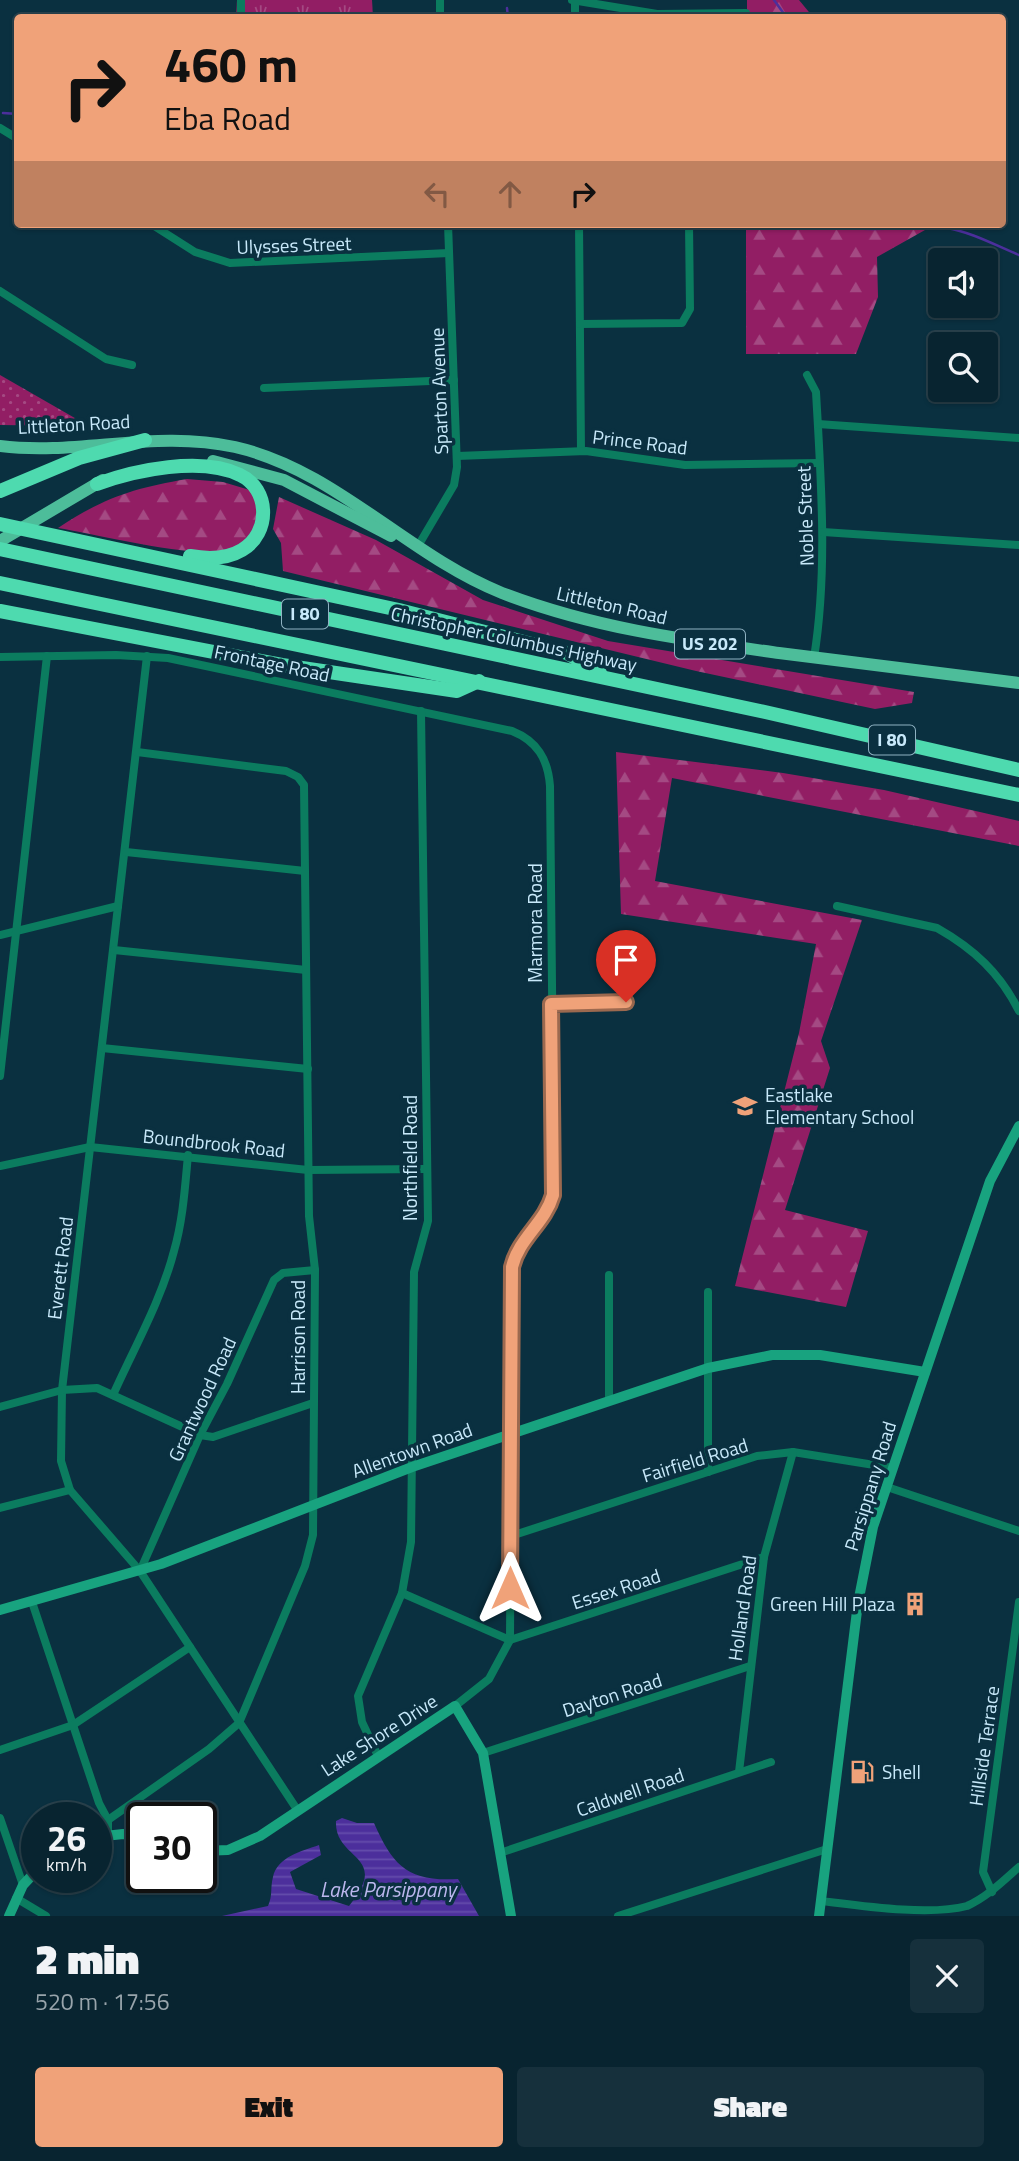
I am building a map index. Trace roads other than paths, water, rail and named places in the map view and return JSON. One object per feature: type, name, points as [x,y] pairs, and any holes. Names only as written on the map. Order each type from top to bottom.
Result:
[{"type":"highway","points":[[0,491],[79,458],[145,440]]},
{"type":"highway","points":[[50,534],[211,557],[232,555],[246,548],[257,536],[262,522],[263,508],[258,491],[248,480],[229,470],[172,467],[97,484]]},
{"type":"highway","points":[[0,524],[331,593],[567,653],[610,679]]},
{"type":"highway","name":"Christopher Columbus Highway","points":[[0,550],[610,679],[1019,770]]},
{"type":"highway","name":"I 80","points":[[0,583],[1019,795]]},
{"type":"highway","points":[[0,592],[95,603]]},
{"type":"highway","points":[[0,611],[282,665],[457,691],[479,681]]},
{"type":"main road","name":"Littleton Road","points":[[0,446],[53,448],[145,440],[207,442],[271,458],[314,478],[473,580],[590,623],[664,638],[1019,683]]},
{"type":"main road","name":"Littleton Road","points":[[0,541],[113,475],[159,462],[191,460],[236,465],[284,480],[376,529],[418,547]]},
{"type":"street","points":[[574,0],[657,14],[746,13]]},
{"type":"street","name":"Ulysses Street","points":[[157,228],[195,252],[230,263],[449,253]]},
{"type":"street","name":"Sparton Avenue","points":[[418,547],[454,485],[457,456],[448,228]]},
{"type":"street","points":[[579,228],[581,451]]},
{"type":"street","points":[[580,324],[682,323],[687,320],[690,309],[689,228]]},
{"type":"street","points":[[0,291],[106,359],[132,365]]},
{"type":"street","name":"Noble Street","points":[[807,375],[816,393],[823,532],[823,591],[814,657]]},
{"type":"street","points":[[264,388],[454,380]]},
{"type":"street","points":[[818,424],[1019,438]]},
{"type":"street","name":"Prince Road","points":[[457,456],[581,451],[685,465],[819,463]]},
{"type":"street","points":[[823,532],[1019,545]]},
{"type":"street","points":[[0,1076],[47,656]]},
{"type":"street","name":"Frontage Road","points":[[0,657],[147,656],[192,662],[512,731],[532,741]]},
{"type":"street","name":"Everett Road","points":[[147,656],[62,1390],[61,1461],[70,1490],[140,1571],[298,1811]]},
{"type":"street","name":"Northfield Road","points":[[378,1756],[362,1722],[358,1696],[401,1593],[411,1542],[414,1272],[428,1221],[421,712]]},
{"type":"street","name":"Marmora Road","points":[[455,1706],[489,1679],[510,1640],[512,1267],[522,1242],[545,1214],[554,1182],[549,770],[532,741]]},
{"type":"street","name":"Harrison Road","points":[[112,1817],[209,1749],[239,1723],[305,1566],[313,1535],[314,1270],[308,1170],[304,785],[298,777],[286,771],[137,752]]},
{"type":"street","points":[[126,852],[305,871]]},
{"type":"street","points":[[0,935],[118,906]]},
{"type":"street","points":[[837,906],[944,932],[978,954],[995,971],[1019,1011]]},
{"type":"street","points":[[114,950],[306,970]]},
{"type":"street","points":[[551,1004],[626,1002]]},
{"type":"street","points":[[103,1048],[308,1069]]},
{"type":"street","name":"Parsippany Road","points":[[819,1916],[862,1573],[893,1468],[990,1181],[1019,1126]]},
{"type":"street","name":"Boundbrook Road","points":[[0,1166],[90,1147],[188,1155],[308,1170],[426,1169]]},
{"type":"street","points":[[113,1395],[165,1280],[175,1250],[184,1203],[188,1155]]},
{"type":"street","name":"Grantwood Road","points":[[140,1571],[200,1435],[227,1384],[274,1280],[283,1273],[314,1270]]},
{"type":"street","points":[[609,1401],[610,1275]]},
{"type":"street","points":[[708,1292],[708,1472]]},
{"type":"street","name":"Allentown Road","points":[[0,1610],[140,1571],[412,1467],[708,1368],[772,1355],[820,1355],[925,1372]]},
{"type":"street","points":[[0,1407],[62,1390],[97,1388],[200,1435],[213,1437],[313,1403]]},
{"type":"street","name":"Fairfield Road","points":[[510,1536],[757,1457],[793,1452],[893,1468]]},
{"type":"street","name":"Holland Road","points":[[738,1772],[764,1557],[793,1452]]},
{"type":"street","points":[[887,1487],[1019,1531]]},
{"type":"street","points":[[0,1508],[70,1490]]},
{"type":"street","name":"Essex Road","points":[[510,1640],[764,1557]]},
{"type":"street","points":[[401,1593],[510,1640]]},
{"type":"street","points":[[32,1602],[99,1802]]},
{"type":"street","name":"Hillside Terrace","points":[[992,1892],[983,1872],[1019,1602]]},
{"type":"street","points":[[0,1750],[73,1725],[190,1647]]},
{"type":"street","name":"Dayton Road","points":[[483,1753],[750,1666]]},
{"type":"street","name":"Lake Shore Drive","points":[[217,1851],[239,1847],[298,1811],[455,1706],[483,1753],[511,1916]]},
{"type":"street","name":"Caldwell Road","points":[[500,1853],[771,1762]]},
{"type":"street","points":[[0,1818],[21,1879]]},
{"type":"street","points":[[618,1916],[827,1849]]},
{"type":"street","points":[[821,1901],[922,1914],[965,1908],[992,1892],[1019,1867]]},
{"type":"street","points":[[9,1916],[21,1889]]},
{"type":"street","points":[[16,1898],[46,1916]]},
{"type":"water","name":"Lake Parsippany","points":[[342,1818],[357,1823],[374,1823],[388,1850],[404,1868],[414,1874],[426,1878],[458,1879],[479,1916],[222,1916],[268,1906],[273,1877],[279,1864],[319,1845],[321,1855],[290,1872],[296,1889],[349,1906],[361,1889],[365,1876],[358,1859],[343,1844],[338,1834],[336,1821]]},
{"type":"waterway","points":[[774,0],[784,14]]},
{"type":"waterway","points":[[507,8],[508,14]]},
{"type":"waterway","points":[[3,113],[14,114]]},
{"type":"waterway","points":[[855,228],[893,228]]},
{"type":"waterway","points":[[947,228],[975,236],[1019,255]]},
{"type":"place","name":"Eastlake Elementary School","points":[[745,1106]]},
{"type":"place","name":"Green Hill Plaza","points":[[915,1604]]},
{"type":"place","name":"Shell","points":[[862,1772]]}]
